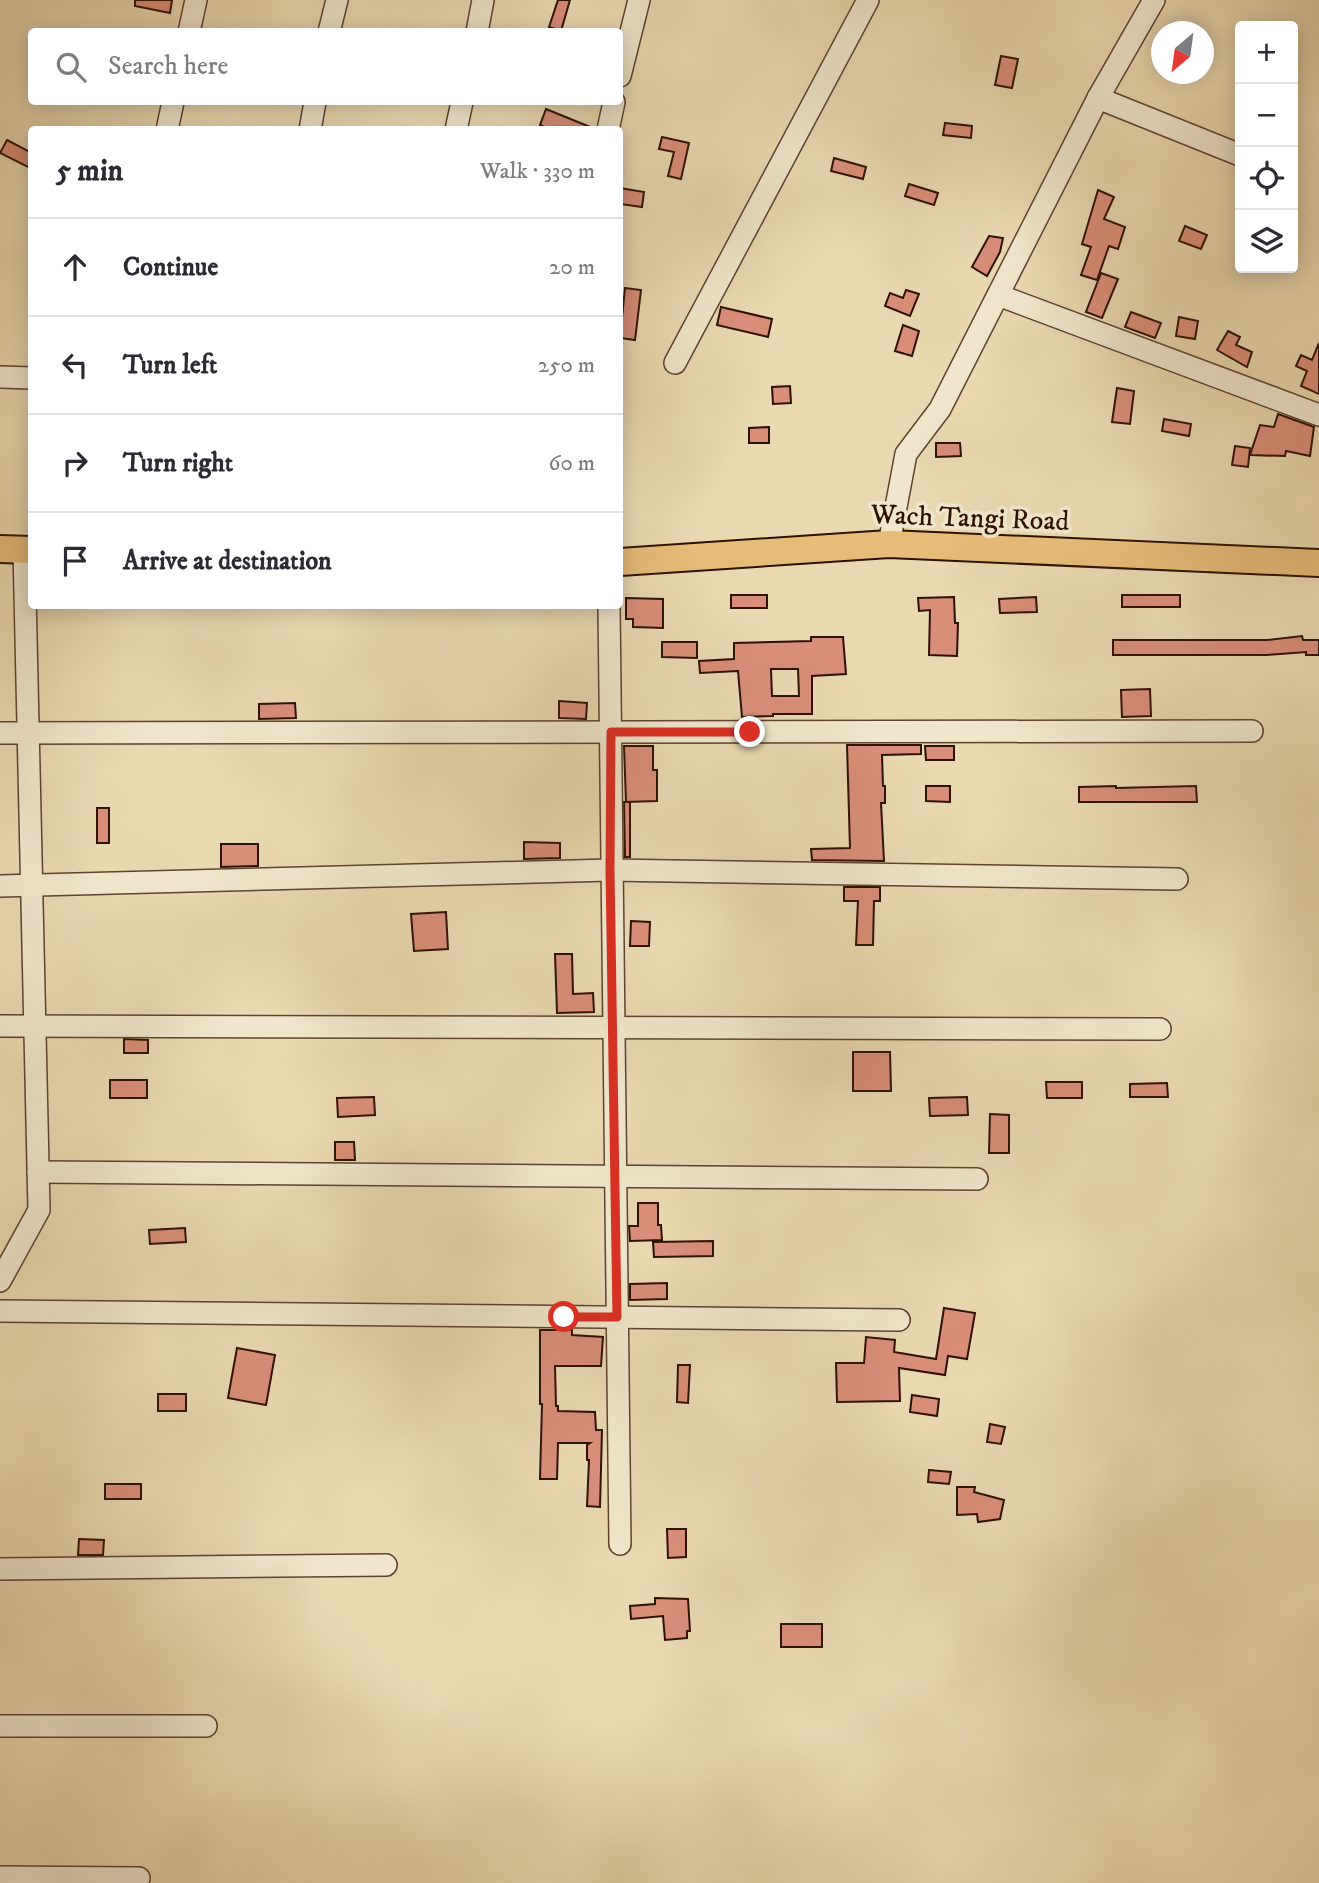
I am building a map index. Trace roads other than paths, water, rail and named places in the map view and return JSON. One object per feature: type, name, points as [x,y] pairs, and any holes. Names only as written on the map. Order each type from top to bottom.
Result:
[{"type":"main road","name":"Wach Tangi Road","points":[[623,562],[889,544],[1319,563]]},
{"type":"street","points":[[190,28],[196,0]]},
{"type":"street","points":[[330,28],[337,0]]},
{"type":"street","points":[[478,28],[483,0]]},
{"type":"street","points":[[623,64],[639,0]]},
{"type":"street","points":[[675,363],[868,0]]},
{"type":"street","points":[[889,544],[906,454],[940,409],[1098,99],[1154,0]]},
{"type":"street","points":[[1098,99],[1235,153]]},
{"type":"street","points":[[168,126],[172,105]]},
{"type":"street","points":[[311,126],[315,105]]},
{"type":"street","points":[[457,126],[461,105]]},
{"type":"street","points":[[609,126],[613,105]]},
{"type":"street","points":[[998,295],[1319,415]]},
{"type":"street","points":[[0,377],[28,378]]},
{"type":"street","points":[[0,1281],[39,1210],[28,733],[18,549]]},
{"type":"street","points":[[609,609],[610,870],[620,1544]]},
{"type":"street","points":[[0,733],[1252,731]]},
{"type":"street","points":[[0,886],[610,870],[1177,879]]},
{"type":"street","points":[[0,1026],[1160,1028]]},
{"type":"street","points":[[38,1171],[977,1179]]},
{"type":"street","points":[[0,1311],[899,1320]]},
{"type":"street","points":[[0,1569],[386,1565]]},
{"type":"street","points":[[0,1726],[206,1726]]},
{"type":"street","points":[[0,1877],[139,1878]]}]
